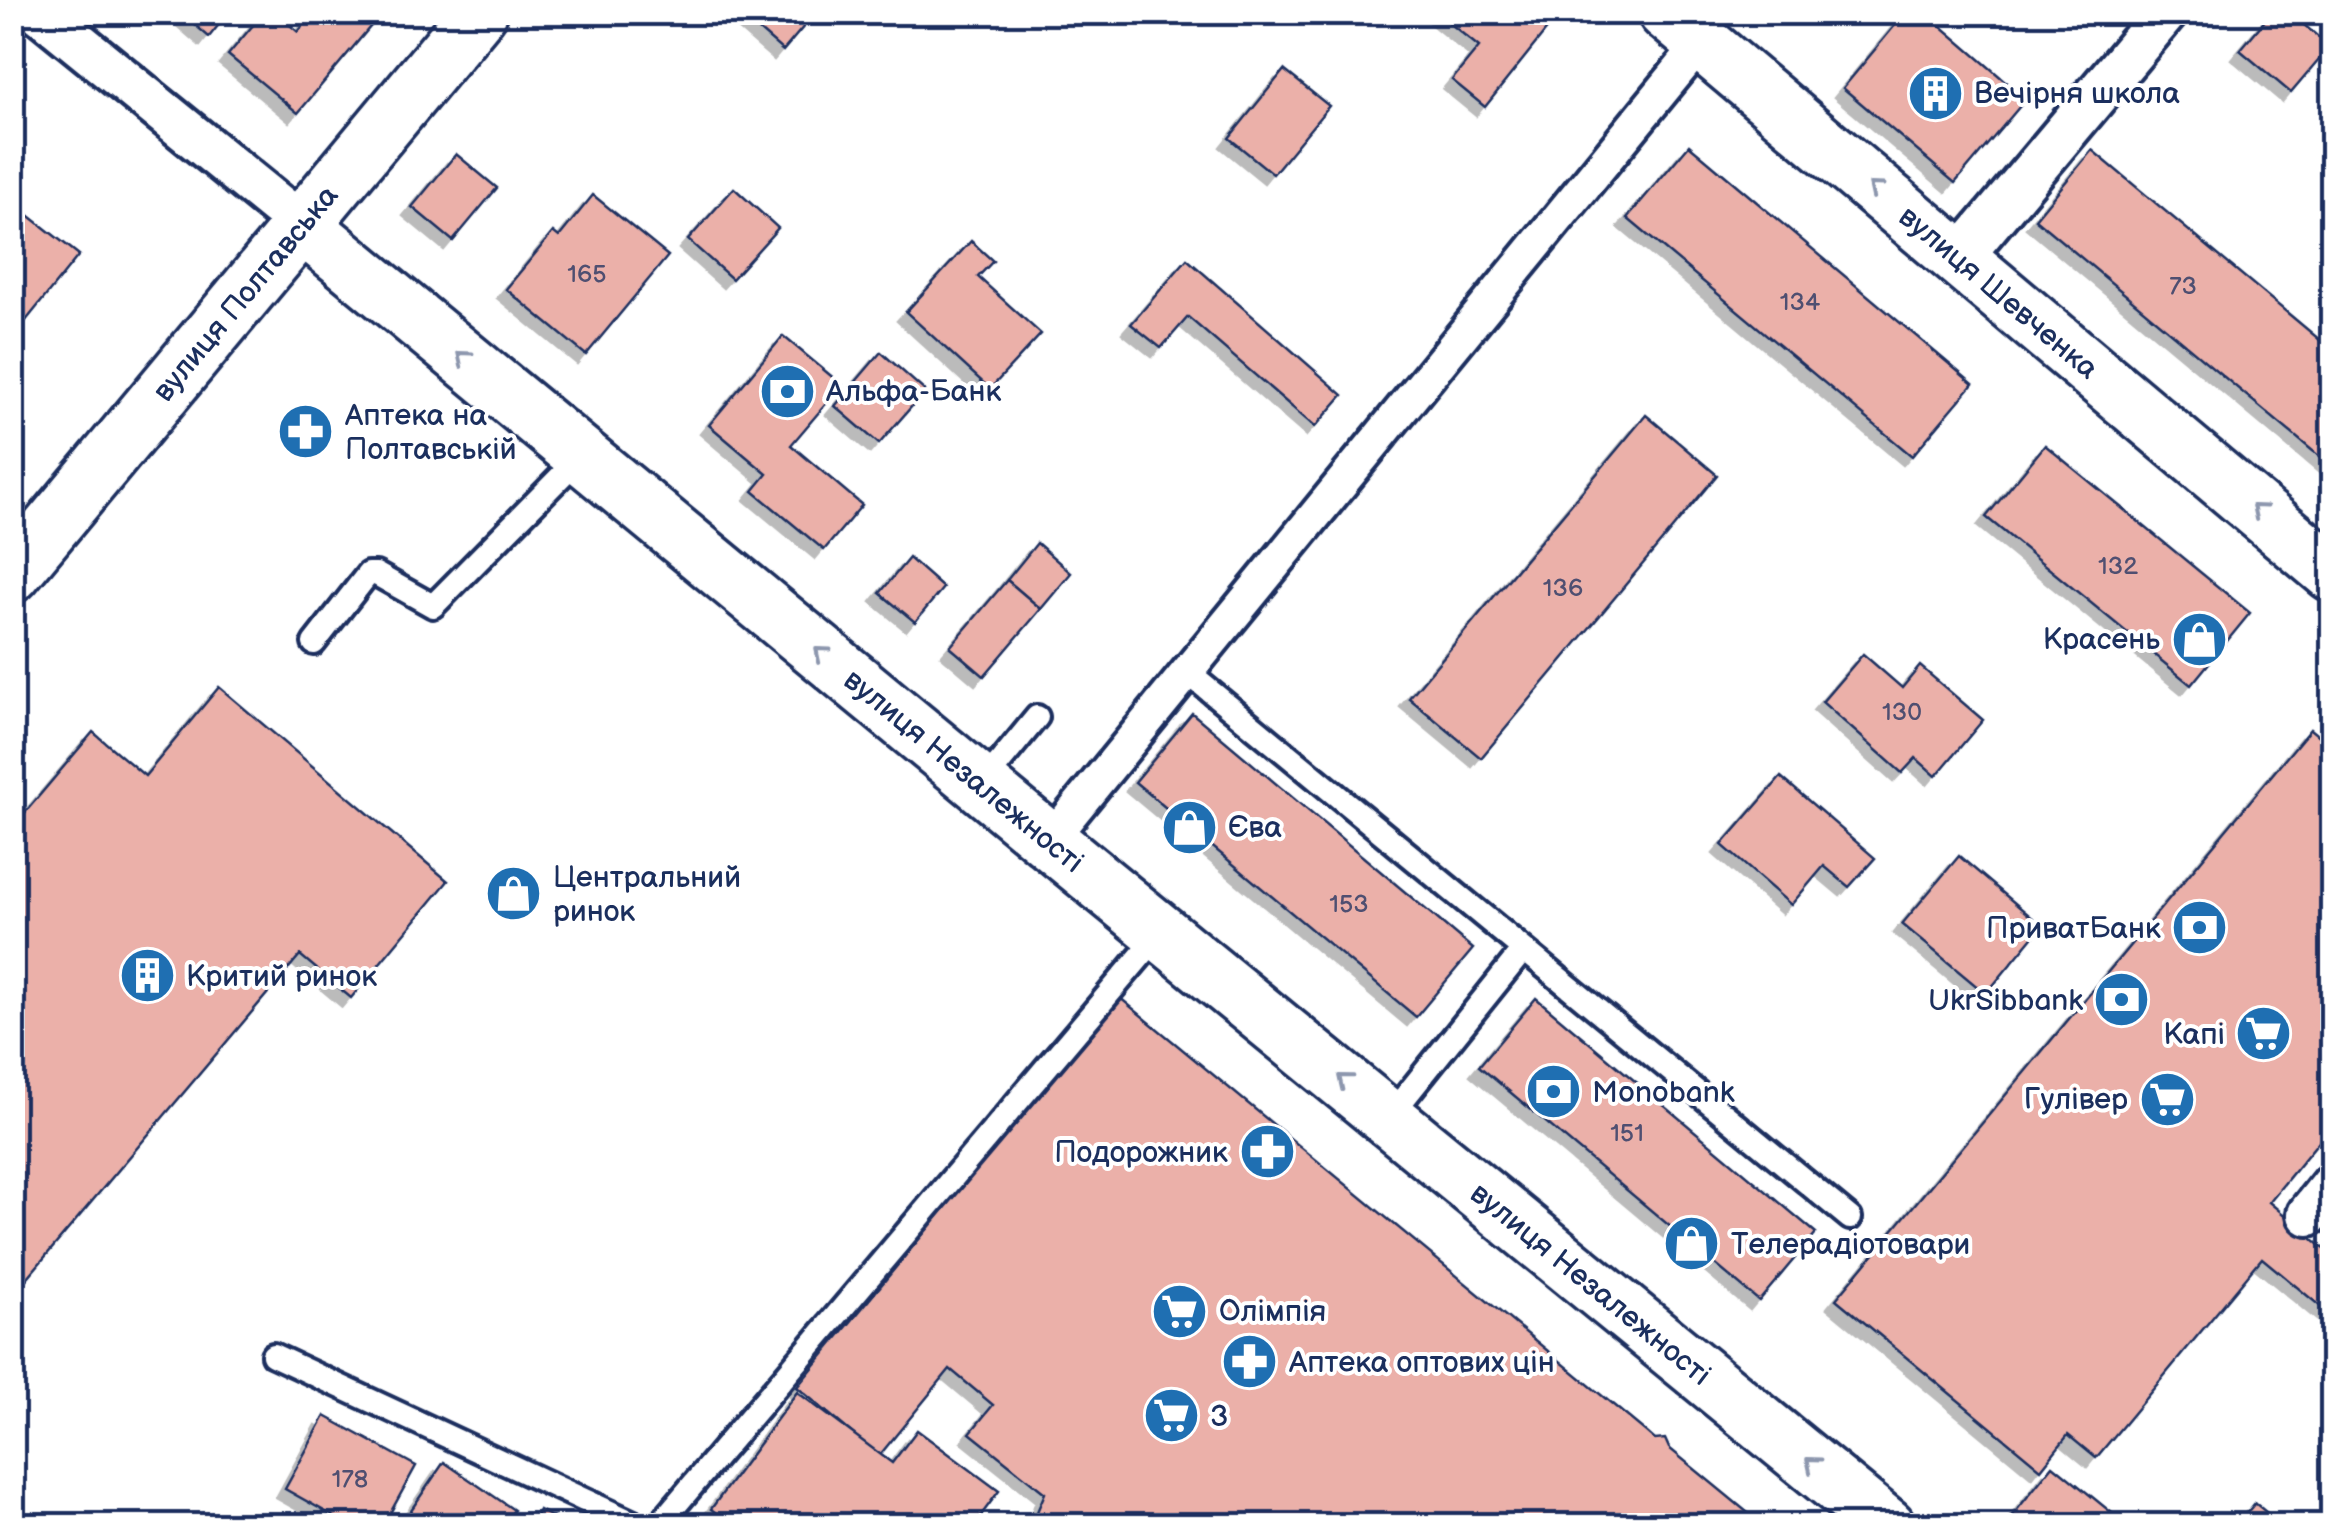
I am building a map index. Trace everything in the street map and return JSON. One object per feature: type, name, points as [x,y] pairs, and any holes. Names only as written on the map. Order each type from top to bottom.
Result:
[{"type":"street","name":"вулиця Незалежності","points":[[40,12],[1887,1526]]},
{"type":"street","name":"вулиця Полтавська","points":[[12,574],[479,12]]},
{"type":"street","points":[[1959,259],[2166,12]]},
{"type":"street","points":[[1049,842],[1188,672],[1684,27]]},
{"type":"street","name":"вулиця Шевченка","points":[[1684,27],[2332,572]]},
{"type":"lane","points":[[314,643],[368,574],[376,574],[433,606],[582,455]]},
{"type":"lane","points":[[1188,672],[1850,1218]]},
{"type":"lane","points":[[981,785],[1037,716]]},
{"type":"lane","points":[[658,1526],[1161,932]]},
{"type":"lane","points":[[1389,1117],[1524,950]]},
{"type":"lane","points":[[273,1354],[640,1526]]},
{"type":"building","points":[[180,12],[229,12],[209,37]]},
{"type":"building","points":[[264,12],[275,12],[298,32],[314,12],[365,12],[375,21],[298,113],[228,55]]},
{"type":"building","points":[[738,12],[816,12],[783,51]]},
{"type":"building","points":[[1436,12],[1561,12],[1485,107],[1452,80],[1479,47]]},
{"type":"building","name":"Вечірня школа","points":[[1906,12],[1925,12],[2026,99],[1955,183],[1843,88]]},
{"type":"building","points":[[2272,12],[2289,12],[2330,47],[2291,93],[2240,50]]},
{"type":"building","points":[[1284,70],[1329,106],[1273,174],[1229,138]]},
{"type":"building","points":[[1689,145],[1973,384],[1912,456],[1627,218]]},
{"type":"building","points":[[2092,150],[2332,350],[2332,467],[2035,219]]},
{"type":"building","points":[[456,154],[497,188],[453,241],[412,207]]},
{"type":"building","points":[[734,188],[778,228],[732,279],[688,240]]},
{"type":"building","points":[[593,195],[668,256],[586,355],[506,289],[553,232],[559,237]]},
{"type":"building","points":[[12,202],[79,255],[12,338]]},
{"type":"building","points":[[971,241],[993,261],[978,277],[1041,334],[990,389],[906,312]]},
{"type":"building","points":[[1187,259],[1343,395],[1315,427],[1188,317],[1161,348],[1131,324]]},
{"type":"building","points":[[783,336],[842,385],[791,445],[862,505],[824,550],[753,491],[767,474],[709,425]]},
{"type":"building","points":[[881,352],[925,391],[879,444],[835,406]]},
{"type":"building","points":[[1646,415],[1717,475],[1481,758],[1409,698]]},
{"type":"building","points":[[2045,445],[2250,613],[2191,685],[1986,517]]},
{"type":"building","points":[[1037,543],[1071,573],[1041,609],[1007,580]]},
{"type":"building","points":[[909,558],[943,588],[915,622],[880,593]]},
{"type":"building","points":[[1007,580],[1041,609],[984,676],[950,647]]},
{"type":"building","points":[[1863,654],[1902,688],[1920,666],[1983,720],[1936,776],[1916,758],[1902,773],[1822,702]]},
{"type":"building","name":"Критий ринок","points":[[219,687],[448,881],[351,998],[300,955],[12,1296],[12,828],[93,732],[145,776]]},
{"type":"building","points":[[1192,713],[1473,949],[1416,1017],[1135,782]]},
{"type":"building","name":"Гулівер","points":[[2310,729],[2332,747],[2332,1125],[2269,1202],[2332,1255],[2332,1316],[2262,1258],[2096,1458],[2068,1435],[2041,1469],[1836,1299]]},
{"type":"building","points":[[1781,777],[1875,858],[1849,887],[1824,866],[1791,905],[1722,845]]},
{"type":"building","points":[[1959,856],[2042,926],[1986,994],[1902,924]]},
{"type":"building","name":"Олімпія","points":[[1119,997],[1655,1440],[1665,1439],[1669,1448],[1764,1526],[1031,1526],[1045,1493],[970,1433],[993,1405],[950,1369],[879,1456],[797,1387]]},
{"type":"building","points":[[1536,998],[1816,1233],[1759,1301],[1479,1066]]},
{"type":"building","points":[[797,1392],[892,1463],[917,1430],[999,1491],[973,1526],[733,1526],[711,1509]]},
{"type":"building","points":[[325,1416],[416,1466],[383,1526],[351,1526],[285,1489]]},
{"type":"building","points":[[444,1462],[514,1510],[503,1526],[400,1526]]},
{"type":"building","points":[[2053,1465],[2128,1526],[2004,1526]]},
{"type":"building","points":[[2255,1503],[2283,1526],[2236,1526]]},
{"type":"building","points":[[539,1510],[569,1526],[531,1526]]},
{"type":"place","name":"Вечірня школа","points":[[1935,93]]},
{"type":"place","name":"Альфа-Банк","points":[[787,391]]},
{"type":"place","name":"Аптека на Полтавській","points":[[306,432]]},
{"type":"place","name":"Красень","points":[[2199,639]]},
{"type":"place","name":"Єва","points":[[1189,827]]},
{"type":"place","name":"Центральний ринок","points":[[514,894]]},
{"type":"place","name":"ПриватБанк","points":[[2200,928]]},
{"type":"place","name":"Критий ринок","points":[[147,976]]},
{"type":"place","name":"UkrSibbank","points":[[2122,1000]]},
{"type":"place","name":"Капі","points":[[2264,1034]]},
{"type":"place","name":"Monobank","points":[[1553,1092]]},
{"type":"place","name":"Гулівер","points":[[2167,1099]]},
{"type":"place","name":"Подорожник","points":[[1267,1152]]},
{"type":"place","name":"Телерадіотовари","points":[[1692,1244]]},
{"type":"place","name":"Олімпія","points":[[1180,1311]]},
{"type":"place","name":"Аптека оптових цін","points":[[1250,1362]]},
{"type":"place","name":"3","points":[[1171,1416]]}]
